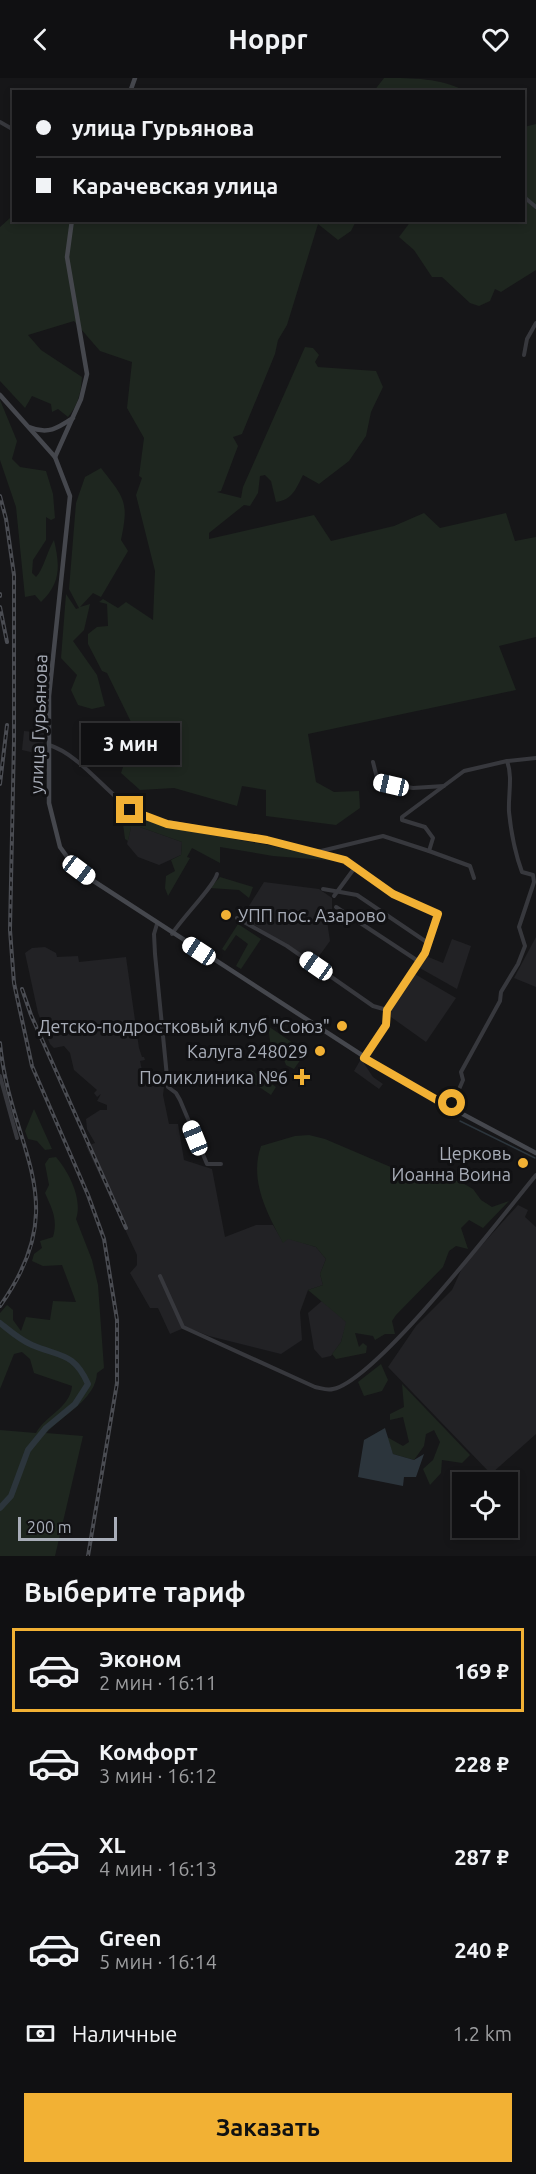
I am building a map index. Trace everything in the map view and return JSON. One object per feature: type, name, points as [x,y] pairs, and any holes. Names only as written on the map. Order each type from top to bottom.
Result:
[{"type":"street","points":[[0,395],[55,457],[74,417],[85,388],[87,374],[67,257],[72,222]]},
{"type":"street","points":[[524,355],[526,339],[536,323]]},
{"type":"street","points":[[27,426],[39,431],[51,431],[74,417]]},
{"type":"street","name":"улица Гурьянова","points":[[55,457],[68,490],[70,512],[51,668],[50,809],[60,847],[66,857],[92,880],[157,924],[364,1058],[536,1153]]},
{"type":"street","points":[[49,745],[66,752],[130,810],[146,818],[316,852],[356,866],[393,894],[438,914],[428,943],[418,962],[387,1010],[386,1025],[364,1058]]},
{"type":"street","points":[[429,851],[433,838],[425,827],[402,820],[402,817],[464,771],[507,761],[536,758]]},
{"type":"street","points":[[451,1108],[463,1080],[462,1072],[500,1001],[501,992],[525,946],[519,927],[534,882],[533,875],[522,872],[514,842],[509,813],[511,777],[507,761]]},
{"type":"street","points":[[373,762],[378,782],[413,788],[445,786]]},
{"type":"street","points":[[316,852],[383,836],[470,866],[474,878]]},
{"type":"street","points":[[334,896],[340,891],[356,866]]},
{"type":"street","points":[[172,934],[187,911],[216,881],[217,874]]},
{"type":"street","points":[[323,889],[357,895],[428,943]]},
{"type":"street","points":[[336,907],[418,962]]},
{"type":"street","points":[[237,918],[287,945],[373,1006],[387,1010]]},
{"type":"street","points":[[157,924],[154,934],[155,954],[168,1087],[176,1093],[180,1100],[207,1164],[221,1164]]},
{"type":"street","points":[[0,1076],[17,1137]]},
{"type":"street","points":[[160,1276],[183,1327],[315,1387],[335,1389],[360,1375],[395,1343],[536,1175]]},
{"type":"shaded area","points":[[384,78],[436,81],[463,90],[375,90]]},
{"type":"shaded area","points":[[536,124],[536,270],[501,292],[495,289],[490,301],[479,306],[470,303],[442,277],[432,277],[414,250],[399,237],[410,222],[525,222],[525,127]]},
{"type":"shaded area","points":[[12,207],[12,222],[356,222],[351,231],[338,240],[318,224],[287,325],[278,340],[275,354],[242,434],[233,437],[238,446],[221,491],[217,492],[241,498],[243,487],[305,347],[313,348],[319,355],[315,362],[318,367],[376,371],[383,387],[371,412],[366,436],[349,461],[319,484],[303,475],[293,493],[281,501],[276,502],[271,481],[265,475],[260,476],[258,493],[250,506],[244,505],[209,533],[209,539],[314,515],[331,541],[394,526],[424,513],[440,528],[506,513],[515,541],[536,537],[536,637],[499,646],[516,690],[308,734],[316,782],[334,792],[359,791],[360,808],[336,825],[266,816],[266,790],[242,786],[237,806],[174,788],[140,790],[121,773],[132,724],[107,673],[102,671],[88,644],[88,634],[97,627],[108,626],[107,604],[99,602],[103,599],[118,608],[126,602],[153,620],[155,571],[136,495],[142,478],[139,476],[144,438],[127,408],[132,362],[100,351],[74,321],[28,335],[41,350],[82,377],[78,398],[68,417],[58,409],[52,412],[51,404],[32,396],[25,408],[0,381],[0,227],[10,218]]},
{"type":"shaded area","points":[[0,400],[17,441],[12,459],[20,467],[46,471],[53,494],[55,518],[51,520],[46,517],[46,540],[33,560],[32,573],[36,577],[54,540],[58,566],[52,588],[41,602],[35,595],[25,597],[16,507],[0,460]]},
{"type":"shaded area","points":[[101,468],[123,501],[125,517],[121,540],[128,551],[101,597],[93,593],[80,607],[90,604],[84,630],[73,641],[97,675],[105,706],[92,709],[78,705],[71,690],[77,675],[61,658],[66,594],[76,609],[79,608],[69,589],[76,503],[85,477]]},
{"type":"shaded area","points":[[24,731],[44,733],[43,755],[22,750]]},
{"type":"shaded area","points":[[128,812],[176,829],[268,845],[337,861],[273,856],[220,847],[220,863],[192,848],[187,857],[190,858],[168,896],[165,888],[166,876],[175,871],[171,860],[181,855],[182,842],[140,827],[131,827],[128,841],[125,839],[122,816]]},
{"type":"shaded area","points":[[131,827],[140,827],[182,842],[181,855],[159,865],[138,857],[127,844]]},
{"type":"shaded area","points":[[220,877],[253,887],[249,898],[239,890],[210,888]]},
{"type":"shaded area","points":[[264,882],[319,889],[332,898],[332,912],[327,921],[330,941],[314,963],[242,917]]},
{"type":"shaded area","points":[[238,924],[261,939],[241,969],[236,966],[248,944],[236,935],[225,951],[222,949]]},
{"type":"shaded area","points":[[536,937],[536,987],[514,978]]},
{"type":"shaded area","points":[[452,939],[471,946],[457,989],[418,967],[426,956],[443,963]]},
{"type":"shaded area","points":[[45,947],[56,953],[57,957],[78,956],[79,962],[126,957],[139,1048],[145,1060],[140,1061],[145,1084],[148,1086],[158,1079],[164,1087],[163,1095],[169,1124],[178,1124],[184,1160],[212,1169],[225,1237],[256,1225],[273,1225],[283,1242],[287,1238],[316,1247],[326,1259],[320,1274],[323,1285],[308,1290],[300,1312],[302,1340],[281,1354],[209,1336],[186,1327],[170,1334],[158,1308],[150,1308],[130,1273],[137,1265],[137,1255],[86,1146],[95,1143],[87,1129],[86,1119],[100,1110],[107,1110],[107,1105],[97,1101],[101,1094],[97,1097],[94,1093],[97,1090],[74,1070],[70,1053],[64,1046],[54,1048],[50,1044],[38,1013],[25,953],[32,948]]},
{"type":"shaded area","points":[[413,973],[456,998],[426,1042],[391,1017],[391,1006]]},
{"type":"shaded area","points":[[268,1026],[306,1052],[294,1069],[286,1065],[281,1052],[271,1048]]},
{"type":"shaded area","points":[[361,1059],[373,1077],[383,1084],[379,1089],[354,1071]]},
{"type":"shaded area","points":[[251,1070],[276,1087],[271,1095],[246,1078]]},
{"type":"shaded area","points":[[34,1109],[52,1149],[45,1150],[37,1141],[28,1139],[25,1131]]},
{"type":"shaded area","points":[[309,1135],[325,1139],[393,1168],[445,1181],[459,1181],[473,1189],[481,1200],[492,1207],[509,1201],[483,1228],[469,1220],[461,1228],[468,1249],[456,1246],[449,1251],[443,1267],[392,1321],[395,1334],[385,1334],[375,1340],[373,1336],[355,1333],[359,1347],[363,1343],[367,1346],[366,1353],[336,1359],[332,1354],[341,1342],[346,1322],[308,1290],[323,1285],[320,1274],[326,1259],[316,1247],[288,1239],[283,1243],[271,1220],[258,1184],[257,1171],[261,1146],[295,1136]]},
{"type":"shaded area","points":[[56,1157],[66,1170],[74,1187],[78,1203],[76,1219],[92,1260],[98,1285],[104,1368],[97,1373],[91,1391],[85,1399],[46,1433],[83,1436],[55,1556],[0,1556],[0,1430],[36,1433],[67,1400],[72,1386],[34,1373],[30,1359],[22,1352],[14,1354],[0,1389],[0,1313],[7,1305],[13,1310],[13,1320],[21,1331],[26,1317],[50,1320],[53,1301],[76,1302],[62,1265],[43,1266],[32,1261],[34,1254],[42,1248],[40,1241],[53,1237],[55,1219],[45,1193],[49,1185],[45,1164],[49,1158]]},
{"type":"shaded area","points":[[518,1205],[528,1210],[525,1217],[536,1227],[536,1434],[493,1472],[489,1472],[388,1367],[416,1326],[452,1290],[463,1266]]},
{"type":"shaded area","points":[[322,1301],[347,1322],[341,1342],[331,1356],[322,1358],[314,1349],[308,1313]]},
{"type":"shaded area","points":[[381,1364],[388,1380],[382,1391],[364,1396],[358,1382]]},
{"type":"shaded area","points":[[402,1384],[470,1455],[462,1463],[442,1460],[441,1473],[430,1485],[423,1469],[433,1460],[440,1442],[434,1430],[426,1434],[424,1446],[414,1460],[393,1454],[387,1437],[403,1446],[409,1442],[403,1417],[390,1420],[390,1414],[404,1407]]},
{"type":"shaded area","points":[[385,1428],[393,1454],[414,1460],[424,1454],[416,1477],[404,1477],[403,1486],[358,1477],[364,1440]]},
{"type":"waterway","points":[[460,1121],[535,1158]]},
{"type":"waterway","points":[[0,1323],[28,1343],[72,1361],[88,1384],[75,1404],[46,1428],[28,1450],[11,1496],[0,1508]]},
{"type":"railway","points":[[0,496],[6,519],[14,575],[14,740],[10,930],[14,983],[32,1066],[88,1195],[104,1239],[117,1320],[117,1383],[88,1556]]},
{"type":"railway","points":[[0,607],[7,642]]},
{"type":"railway","points":[[0,784],[7,725]]},
{"type":"railway","points":[[22,989],[31,1015],[126,1228]]},
{"type":"railway","points":[[0,1043],[6,1081],[32,1175],[36,1204],[33,1235],[22,1269],[0,1306]]},
{"type":"place","name":"УПП пос. Азарово","points":[[226,915]]},
{"type":"place","name":"Детско-подростковый клуб \"Союз\"","points":[[342,1026]]},
{"type":"place","name":"Калуга 248029","points":[[320,1051]]},
{"type":"place","name":"Поликлиника №6","points":[[302,1077]]},
{"type":"place","name":"Церковь Иоанна Воина","points":[[523,1163]]},
{"type":"route","points":[[130,810],[146,818],[167,824],[243,838],[267,840],[345,860],[393,894],[415,906],[438,914],[425,953],[387,1010],[386,1025],[364,1058],[451,1108],[452,1103]]}]
